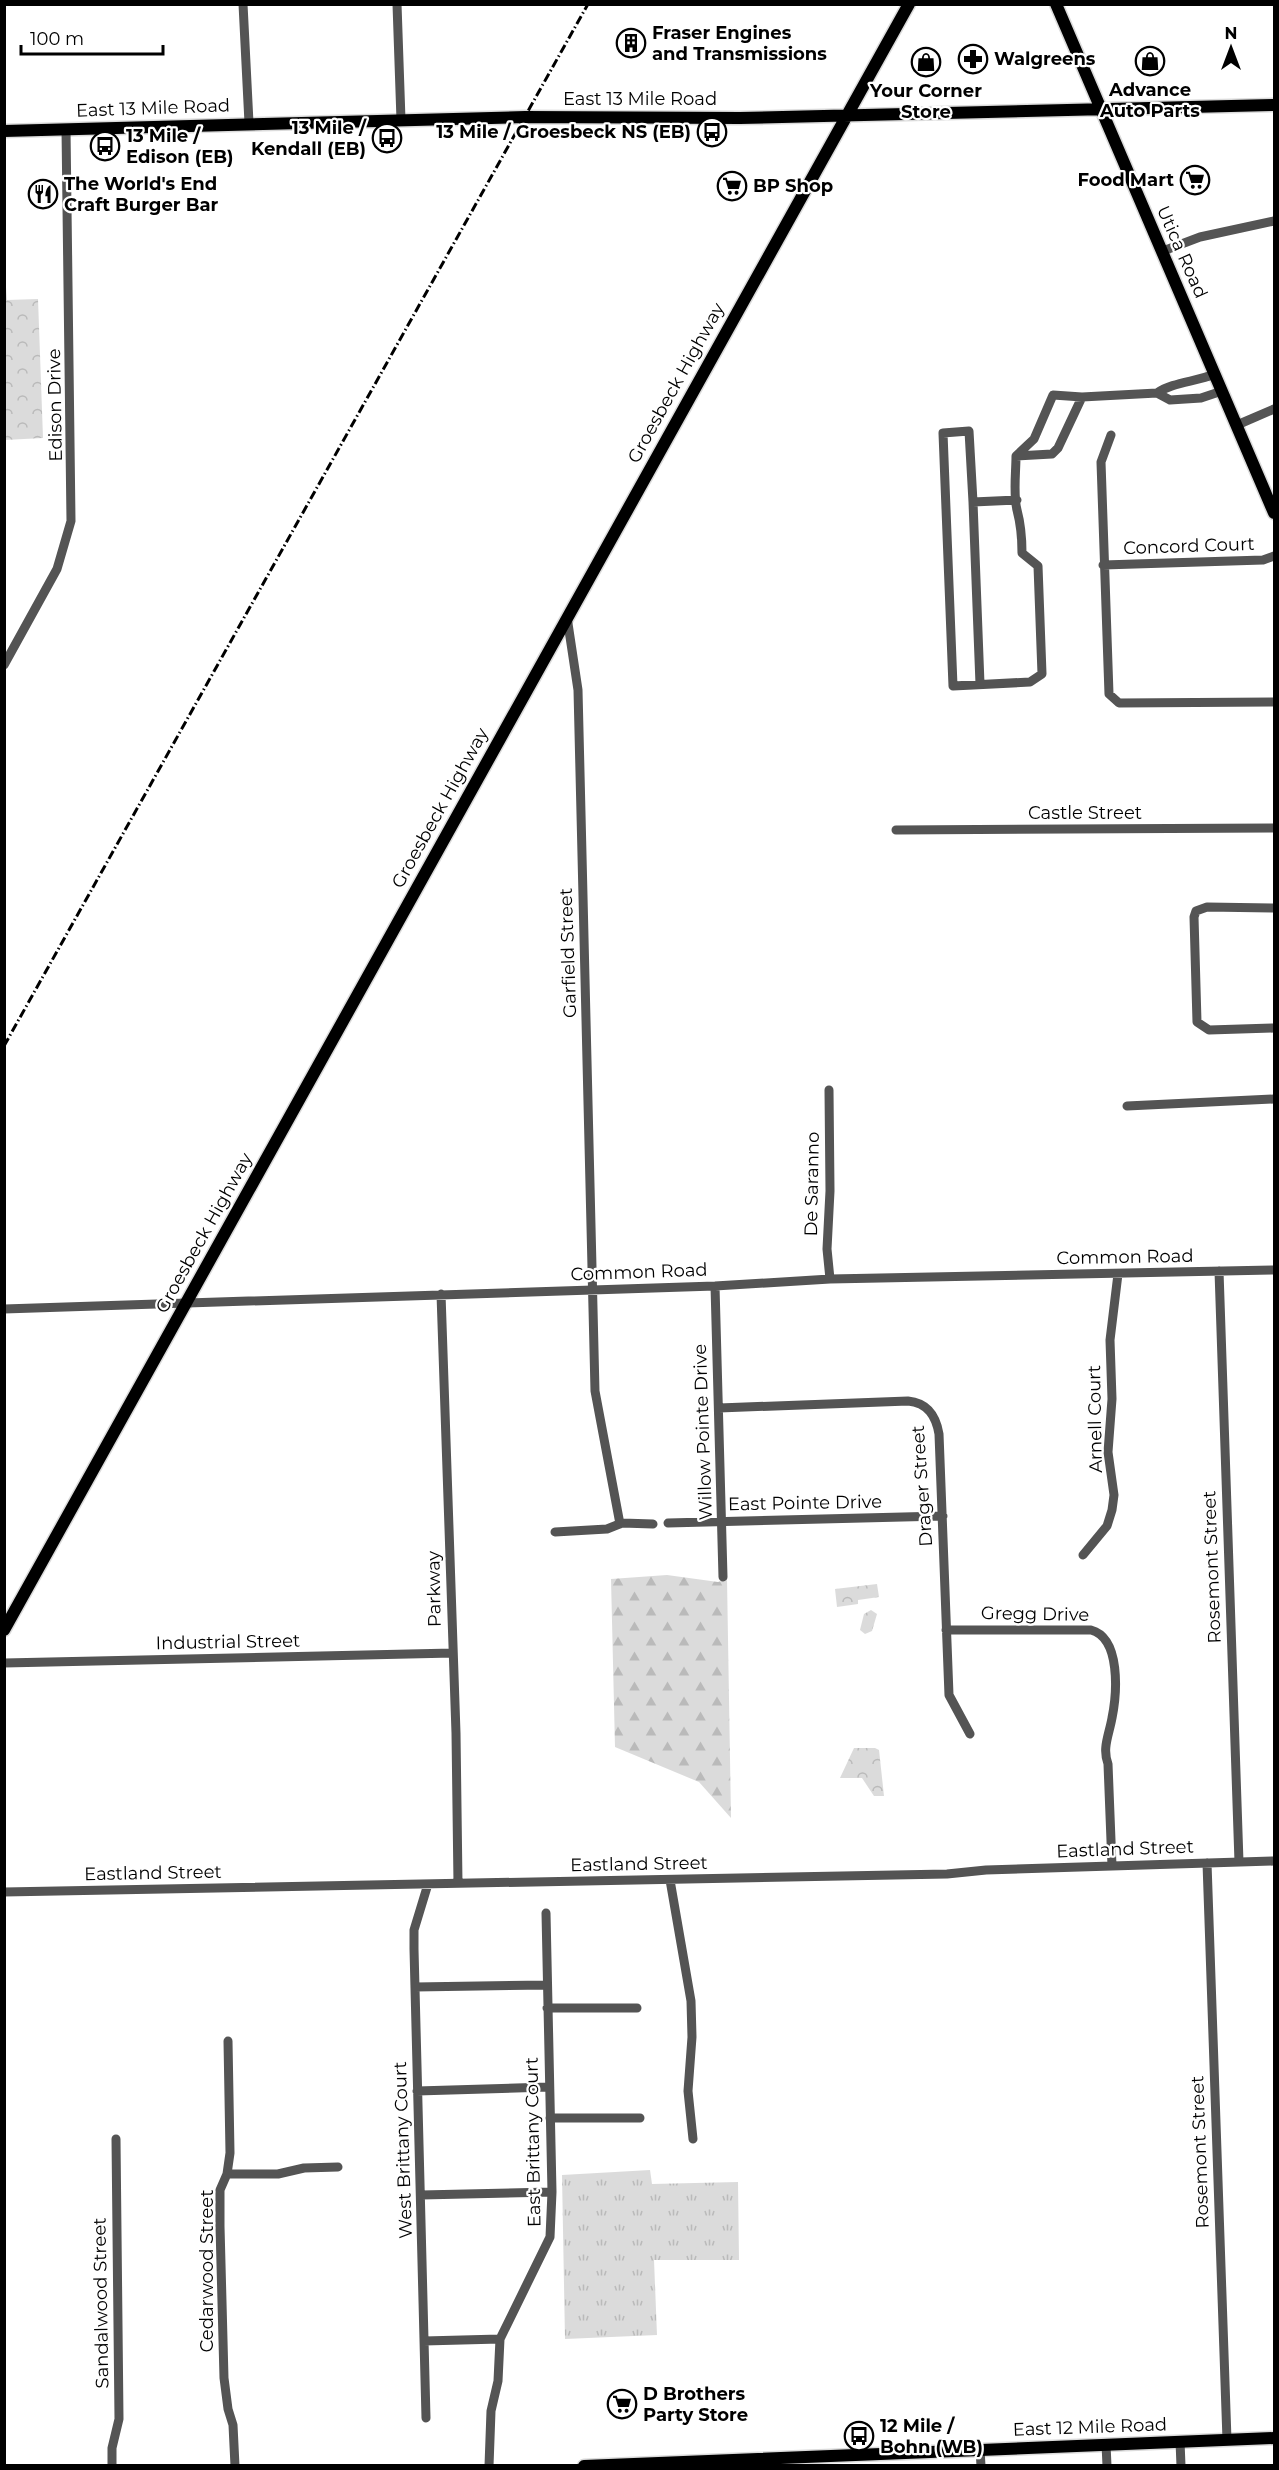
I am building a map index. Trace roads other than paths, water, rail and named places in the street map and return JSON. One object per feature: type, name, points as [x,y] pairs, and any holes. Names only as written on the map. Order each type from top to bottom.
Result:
[{"type":"main road","name":"Groesbeck Highway","points":[[4,1630],[909,4]]},
{"type":"main road","name":"Utica Road","points":[[1056,4],[1099,109],[1163,251],[1275,513]]},
{"type":"main road","name":"East 13 Mile Road","points":[[4,131],[249,123],[846,115],[1275,105]]},
{"type":"main road","name":"East 12 Mile Road","points":[[584,2466],[884,2459],[980,2449],[1275,2438]]},
{"type":"street","points":[[243,4],[249,123]]},
{"type":"street","points":[[397,4],[401,120]]},
{"type":"street","name":"Edison Drive","points":[[4,665],[57,569],[71,521],[66,129]]},
{"type":"street","points":[[1163,251],[1200,237],[1275,221]]},
{"type":"street","points":[[1157,393],[1168,385],[1194,383],[1215,375]]},
{"type":"street","points":[[980,684],[969,431],[943,433],[953,686],[1030,682],[1042,674],[1038,566],[1022,553],[1016,456],[1034,439],[1053,395],[1082,397],[1157,393],[1170,400],[1201,398],[1222,391]]},
{"type":"street","points":[[1016,456],[1052,454],[1058,448],[1082,397]]},
{"type":"street","points":[[1237,425],[1275,409]]},
{"type":"street","name":"Concord Court","points":[[1111,435],[1101,462],[1107,688],[1114,701],[1127,703],[1275,702]]},
{"type":"street","points":[[973,502],[1017,500]]},
{"type":"street","name":"Concord Court","points":[[1103,565],[1263,560],[1275,556]]},
{"type":"street","name":"Garfield Street","points":[[567,617],[578,690],[595,1398],[620,1524]]},
{"type":"street","name":"Castle Street","points":[[896,830],[1275,828]]},
{"type":"street","points":[[1275,908],[1207,907],[1196,911],[1194,917],[1197,1023],[1209,1030],[1275,1028]]},
{"type":"street","name":"De Saranno","points":[[829,1090],[830,1191],[827,1249],[830,1279]]},
{"type":"street","points":[[1127,1106],[1275,1099]]},
{"type":"street","name":"Common Road","points":[[4,1309],[715,1286],[830,1279],[1275,1270]]},
{"type":"street","name":"Rosemont Street","points":[[1219,1271],[1239,1862]]},
{"type":"street","name":"Arnell Court","points":[[1083,1555],[1107,1527],[1112,1510],[1113,1483],[1108,1452],[1112,1399],[1110,1340],[1118,1274]]},
{"type":"street","name":"Willow Pointe Drive","points":[[715,1286],[723,1577]]},
{"type":"street","name":"Parkway","points":[[441,1294],[458,1883]]},
{"type":"street","name":"Drager Street","points":[[718,1408],[908,1401],[930,1410],[938,1423],[949,1695],[970,1734]]},
{"type":"street","name":"East Pointe Drive","points":[[668,1523],[942,1516]]},
{"type":"street","points":[[555,1532],[607,1529],[620,1524],[653,1524]]},
{"type":"street","name":"Gregg Drive","points":[[946,1630],[1091,1630],[1104,1635],[1113,1654],[1114,1704],[1105,1754],[1108,1764],[1112,1866]]},
{"type":"street","name":"Industrial Street","points":[[4,1663],[453,1653]]},
{"type":"street","name":"Eastland Street","points":[[4,1892],[947,1874],[1275,1861]]},
{"type":"street","name":"Rosemont Street","points":[[1207,1863],[1227,2440]]},
{"type":"street","points":[[670,1880],[680,1925],[691,2001],[692,2037],[688,2091],[693,2139]]},
{"type":"street","name":"West Brittany Court","points":[[426,2418],[414,1930],[428,1884]]},
{"type":"street","name":"East Brittany Court","points":[[489,2466],[491,2411],[498,2381],[500,2338],[550,2237],[552,2192],[546,1913]]},
{"type":"street","points":[[415,1987],[547,1985]]},
{"type":"street","points":[[547,2008],[637,2008]]},
{"type":"street","name":"Cedarwood Street","points":[[228,2041],[230,2153],[227,2174],[220,2190],[224,2378],[228,2409],[233,2425],[235,2466]]},
{"type":"street","points":[[417,2091],[548,2087]]},
{"type":"street","points":[[550,2118],[640,2118]]},
{"type":"street","name":"Sandalwood Street","points":[[112,2466],[112,2448],[119,2419],[116,2139]]},
{"type":"street","points":[[227,2174],[278,2174],[304,2168],[339,2167]]},
{"type":"street","points":[[421,2195],[552,2192]]},
{"type":"street","points":[[424,2341],[500,2338]]},
{"type":"street","points":[[1180,2441],[1181,2466]]},
{"type":"street","points":[[1106,2444],[1107,2466]]},
{"type":"street","points":[[980,2449],[981,2466]]},
{"type":"railway","points":[[4,1046],[588,4]]},
{"type":"place","name":"Fraser Engines and Transmissions","points":[[631,43]]},
{"type":"place","name":"Walgreens","points":[[973,59]]},
{"type":"place","name":"Advance Auto Parts","points":[[1150,61]]},
{"type":"place","name":"Your Corner Store","points":[[926,62]]},
{"type":"place","name":"13 Mile / Groesbeck NS (EB)","points":[[712,132]]},
{"type":"place","name":"13 Mile / Kendall (EB)","points":[[387,138]]},
{"type":"place","name":"13 Mile / Edison (EB)","points":[[105,146]]},
{"type":"place","name":"Food Mart","points":[[1195,180]]},
{"type":"place","name":"BP Shop","points":[[732,186]]},
{"type":"place","name":"The World's End Craft Burger Bar","points":[[43,194]]},
{"type":"place","name":"D Brothers Party Store","points":[[622,2404]]},
{"type":"place","name":"12 Mile / Bohn (WB)","points":[[859,2436]]}]
